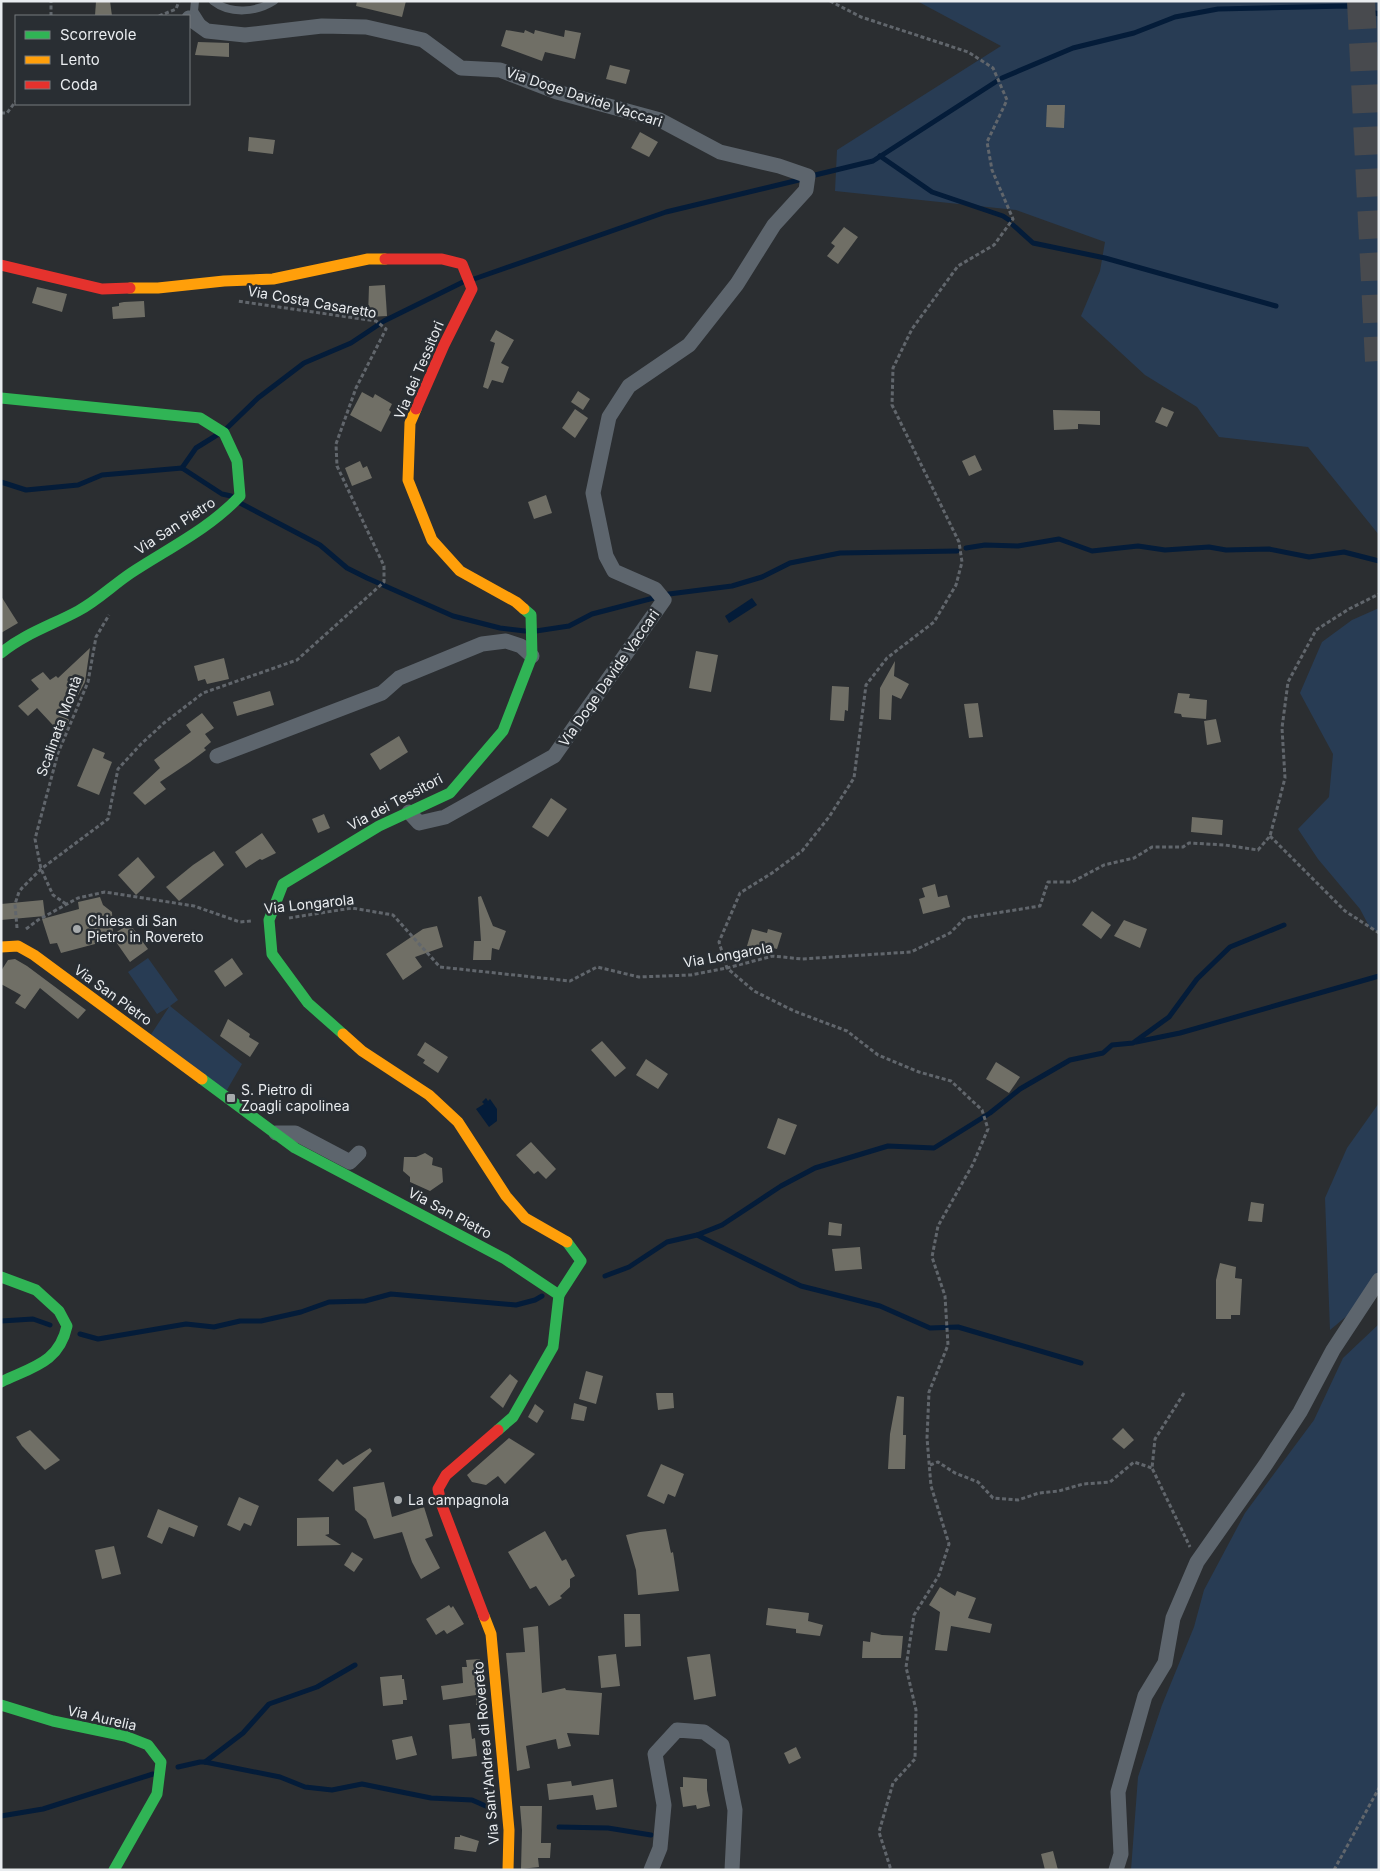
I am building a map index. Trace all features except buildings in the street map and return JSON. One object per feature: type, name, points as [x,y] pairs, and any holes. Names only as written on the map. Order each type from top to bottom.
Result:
[{"type":"street","points":[[190,17],[207,31]]},
{"type":"street","name":"Via Doge Davide Vaccari","points":[[207,31],[245,35],[322,26],[366,27],[423,40],[461,68],[500,70],[556,92],[660,120],[720,152],[779,166],[808,176],[806,190],[774,225],[737,284],[689,345],[630,386],[610,417],[593,493],[606,556],[614,571],[655,589],[664,600],[554,756],[445,817],[419,824],[409,812]]},
{"type":"street","name":"Via dei Tessitori","points":[[1,264],[102,289],[158,288],[224,281],[273,280],[368,259],[442,259],[462,264],[472,289],[444,345],[410,423],[408,480],[432,540],[454,565],[460,571],[516,602],[531,615],[532,656],[502,731],[450,793],[379,826],[283,884],[269,920],[272,954],[308,1003],[362,1051],[429,1095],[458,1122],[506,1196],[525,1218],[568,1243],[581,1261],[559,1295]]},
{"type":"street","name":"Via San Pietro","points":[[1,398],[200,418],[224,433],[237,461],[240,496],[226,512],[193,536],[136,569],[80,610],[32,631],[1,653]]},
{"type":"street","points":[[217,756],[382,693],[399,678],[482,644],[506,641],[521,646],[532,656]]},
{"type":"street","points":[[1,946],[18,946]]},
{"type":"street","name":"Via San Pietro","points":[[18,946],[34,955],[295,1148],[505,1259],[559,1295]]},
{"type":"street","points":[[276,1134],[295,1133],[350,1162],[359,1153]]},
{"type":"street","points":[[1,1277],[36,1290],[59,1311],[67,1326],[64,1339],[58,1351],[48,1360],[1,1382]]},
{"type":"street","points":[[1116,1870],[1121,1854],[1118,1792],[1145,1696],[1165,1663],[1173,1618],[1197,1562],[1300,1412],[1333,1350],[1379,1280]]},
{"type":"street","name":"Via Sant'Andrea di Rovereto","points":[[508,1870],[509,1830],[491,1634],[441,1503],[438,1489],[446,1475],[513,1417],[553,1347],[559,1295]]},
{"type":"street","name":"Via Aurelia","points":[[1,1704],[53,1721],[133,1739],[148,1745],[161,1762],[157,1794],[114,1870]]},
{"type":"street","points":[[651,1870],[660,1848],[664,1805],[655,1754],[677,1730],[704,1732],[722,1745],[735,1810],[732,1870]]},
{"type":"lane","points":[[195,1],[194,12],[207,31]]},
{"type":"lane","points":[[213,1],[217,4],[242,11],[262,9],[274,1]]},
{"type":"path","points":[[51,1],[51,15]]},
{"type":"path","points":[[830,1],[861,17],[968,52],[993,68],[1007,100],[987,142],[992,170],[1013,219],[994,245],[958,266],[912,328],[893,368],[892,405],[959,542],[962,562],[956,585],[934,622],[887,658],[866,685],[854,778],[829,817],[802,851],[740,893],[718,942],[727,968],[754,991],[794,1011],[847,1031],[878,1055],[919,1072],[951,1082],[982,1110],[988,1129],[972,1164],[938,1226],[932,1257],[944,1296],[948,1345],[929,1392],[927,1438],[931,1486],[949,1544],[939,1575],[914,1615],[906,1667],[916,1710],[915,1759],[893,1783],[879,1832],[891,1870]]},
{"type":"path","points":[[164,15],[182,11]]},
{"type":"path","points":[[1,114],[7,113],[15,102]]},
{"type":"path","name":"Via Costa Casaretto","points":[[18,946],[15,904],[19,892],[41,870],[108,819],[118,769],[141,744],[164,723],[203,693],[297,660],[384,582],[384,566],[337,466],[336,444],[356,388],[386,328],[376,321],[318,314],[233,300]]},
{"type":"path","points":[[1379,594],[1349,609],[1316,630],[1288,682],[1282,728],[1285,778],[1270,836],[1344,910],[1379,933]]},
{"type":"path","name":"Scalinata Montà","points":[[66,904],[54,894],[41,870],[35,839],[58,753],[88,682],[96,637],[110,613]]},
{"type":"path","name":"Via Longarola","points":[[18,946],[27,927],[78,898],[105,892],[194,906],[240,922],[286,919],[352,908],[393,915],[440,967],[570,981],[597,967],[639,977],[691,975],[773,956],[802,959],[911,952],[950,933],[965,918],[1040,906],[1048,882],[1072,882],[1104,865],[1134,858],[1152,847],[1183,847],[1189,843],[1225,845],[1258,850],[1270,836]]},
{"type":"path","points":[[1184,1393],[1155,1439],[1152,1468],[1197,1562]]},
{"type":"path","points":[[930,1465],[938,1462],[955,1473],[978,1482],[993,1498],[1018,1500],[1039,1493],[1059,1491],[1083,1484],[1110,1482],[1134,1462],[1152,1468]]},
{"type":"path","points":[[1334,1870],[1379,1788]]},
{"type":"shaded area","points":[[917,1],[1379,1],[1379,535],[1308,447],[1219,437],[1197,407],[1145,375],[1081,316],[1100,271],[1105,242],[1016,210],[835,191],[837,150],[1001,46]]},
{"type":"shaded area","points":[[752,598],[757,605],[729,623],[725,616]]},
{"type":"shaded area","points":[[1379,608],[1379,932],[1370,928],[1360,909],[1318,859],[1298,829],[1329,797],[1333,754],[1300,693],[1322,642],[1352,620]]},
{"type":"shaded area","points":[[148,958],[178,1000],[170,1006],[242,1064],[224,1095],[148,1039],[169,1007],[157,1014],[128,972]]},
{"type":"shaded area","points":[[486,1098],[488,1101],[490,1099],[497,1109],[497,1121],[489,1127],[476,1109],[484,1104],[482,1102]]},
{"type":"shaded area","points":[[1379,1103],[1379,1289],[1330,1330],[1325,1198],[1347,1148]]},
{"type":"shaded area","points":[[1379,1324],[1379,1870],[1131,1870],[1138,1777],[1162,1705],[1194,1627],[1204,1590],[1245,1513],[1314,1420],[1343,1358]]},
{"type":"waterway","points":[[1002,78],[1073,48],[1134,33],[1175,17],[1218,9],[1347,6],[1379,14]]},
{"type":"waterway","points":[[811,176],[873,161],[997,81]]},
{"type":"waterway","points":[[880,156],[932,192],[1003,216],[1009,220]]},
{"type":"waterway","points":[[474,279],[666,212],[803,179]]},
{"type":"waterway","points":[[1013,225],[1033,243],[1105,258],[1276,306]]},
{"type":"waterway","points":[[226,429],[258,398],[304,363],[351,343],[384,321],[463,282]]},
{"type":"waterway","points":[[182,468],[196,448],[217,435]]},
{"type":"waterway","points":[[1,482],[26,490],[78,485],[102,475],[182,468],[222,494],[231,496]]},
{"type":"waterway","points":[[240,503],[320,545],[347,568],[367,578],[453,616],[500,628],[525,631]]},
{"type":"waterway","points":[[966,548],[985,545],[1018,546],[1059,539],[1092,551],[1138,546],[1165,550],[1209,547],[1226,550],[1269,549],[1309,557],[1344,552],[1379,561]]},
{"type":"waterway","points":[[536,631],[569,626],[592,614],[669,594],[732,586],[762,577],[790,563],[840,553],[957,551]]},
{"type":"waterway","points":[[605,1276],[629,1267],[667,1242],[697,1235],[722,1225],[781,1186],[815,1168],[888,1146],[934,1148],[990,1113],[1020,1089],[1070,1060],[1103,1053],[1112,1045],[1133,1043],[1169,1017],[1197,979],[1230,947],[1284,925]]},
{"type":"waterway","points":[[1136,1042],[1180,1033],[1379,976]]},
{"type":"waterway","points":[[697,1235],[801,1286],[880,1306],[930,1328],[958,1327],[1081,1363]]},
{"type":"waterway","points":[[80,1334],[98,1339],[186,1324],[214,1327],[240,1321],[261,1321],[301,1312],[329,1302],[365,1301],[391,1294],[516,1305],[542,1296]]},
{"type":"waterway","points":[[1,1321],[33,1319],[50,1325]]},
{"type":"waterway","points":[[205,1762],[243,1733],[269,1704],[317,1687],[355,1665]]},
{"type":"waterway","points":[[178,1767],[205,1762],[280,1777],[305,1787],[332,1790],[362,1784],[431,1798],[472,1800],[495,1810]]},
{"type":"waterway","points":[[1,1816],[43,1809],[153,1774]]},
{"type":"waterway","points":[[559,1827],[608,1828],[651,1835]]},
{"type":"tunnel","points":[[1361,1],[1379,361]]},
{"type":"traffic: fast","points":[[1,398],[200,418],[224,433],[237,461],[240,496],[202,528],[131,573],[85,607],[29,635],[1,653]]},
{"type":"traffic: fast","points":[[343,1034],[308,1003],[272,954],[269,920],[283,884],[379,826],[450,793],[503,731],[532,656],[531,615],[524,609]]},
{"type":"traffic: fast","points":[[202,1079],[295,1148],[505,1259],[559,1295],[553,1347],[513,1417],[498,1430]]},
{"type":"traffic: fast","points":[[559,1295],[581,1261],[567,1242]]},
{"type":"traffic: fast","points":[[1,1277],[36,1290],[59,1311],[67,1326],[58,1348],[51,1356],[43,1362],[1,1382]]},
{"type":"traffic: fast","points":[[1,1705],[53,1721],[125,1736],[148,1745],[161,1762],[157,1794],[114,1870]]},
{"type":"traffic: slow","points":[[130,288],[158,288],[224,281],[273,279],[368,259],[385,259]]},
{"type":"traffic: slow","points":[[416,409],[410,423],[408,480],[432,540],[460,571],[516,602],[524,609]]},
{"type":"traffic: slow","points":[[1,947],[18,946],[34,955],[202,1079]]},
{"type":"traffic: slow","points":[[343,1034],[362,1051],[429,1095],[458,1122],[506,1196],[525,1218],[567,1242]]},
{"type":"traffic: slow","points":[[484,1616],[491,1634],[509,1830],[508,1870]]},
{"type":"traffic: jam","points":[[385,259],[442,259],[462,264],[472,289],[444,345],[416,409]]},
{"type":"traffic: jam","points":[[1,265],[102,289],[130,288]]},
{"type":"traffic: jam","points":[[484,1616],[441,1503],[438,1489],[446,1475],[498,1430]]},
{"type":"place","name":"Chiesa di San Pietro in Rovereto","points":[[77,929]]},
{"type":"place","name":"S. Pietro di Zoagli capolinea","points":[[231,1098]]},
{"type":"place","name":"La campagnola","points":[[398,1500]]}]
